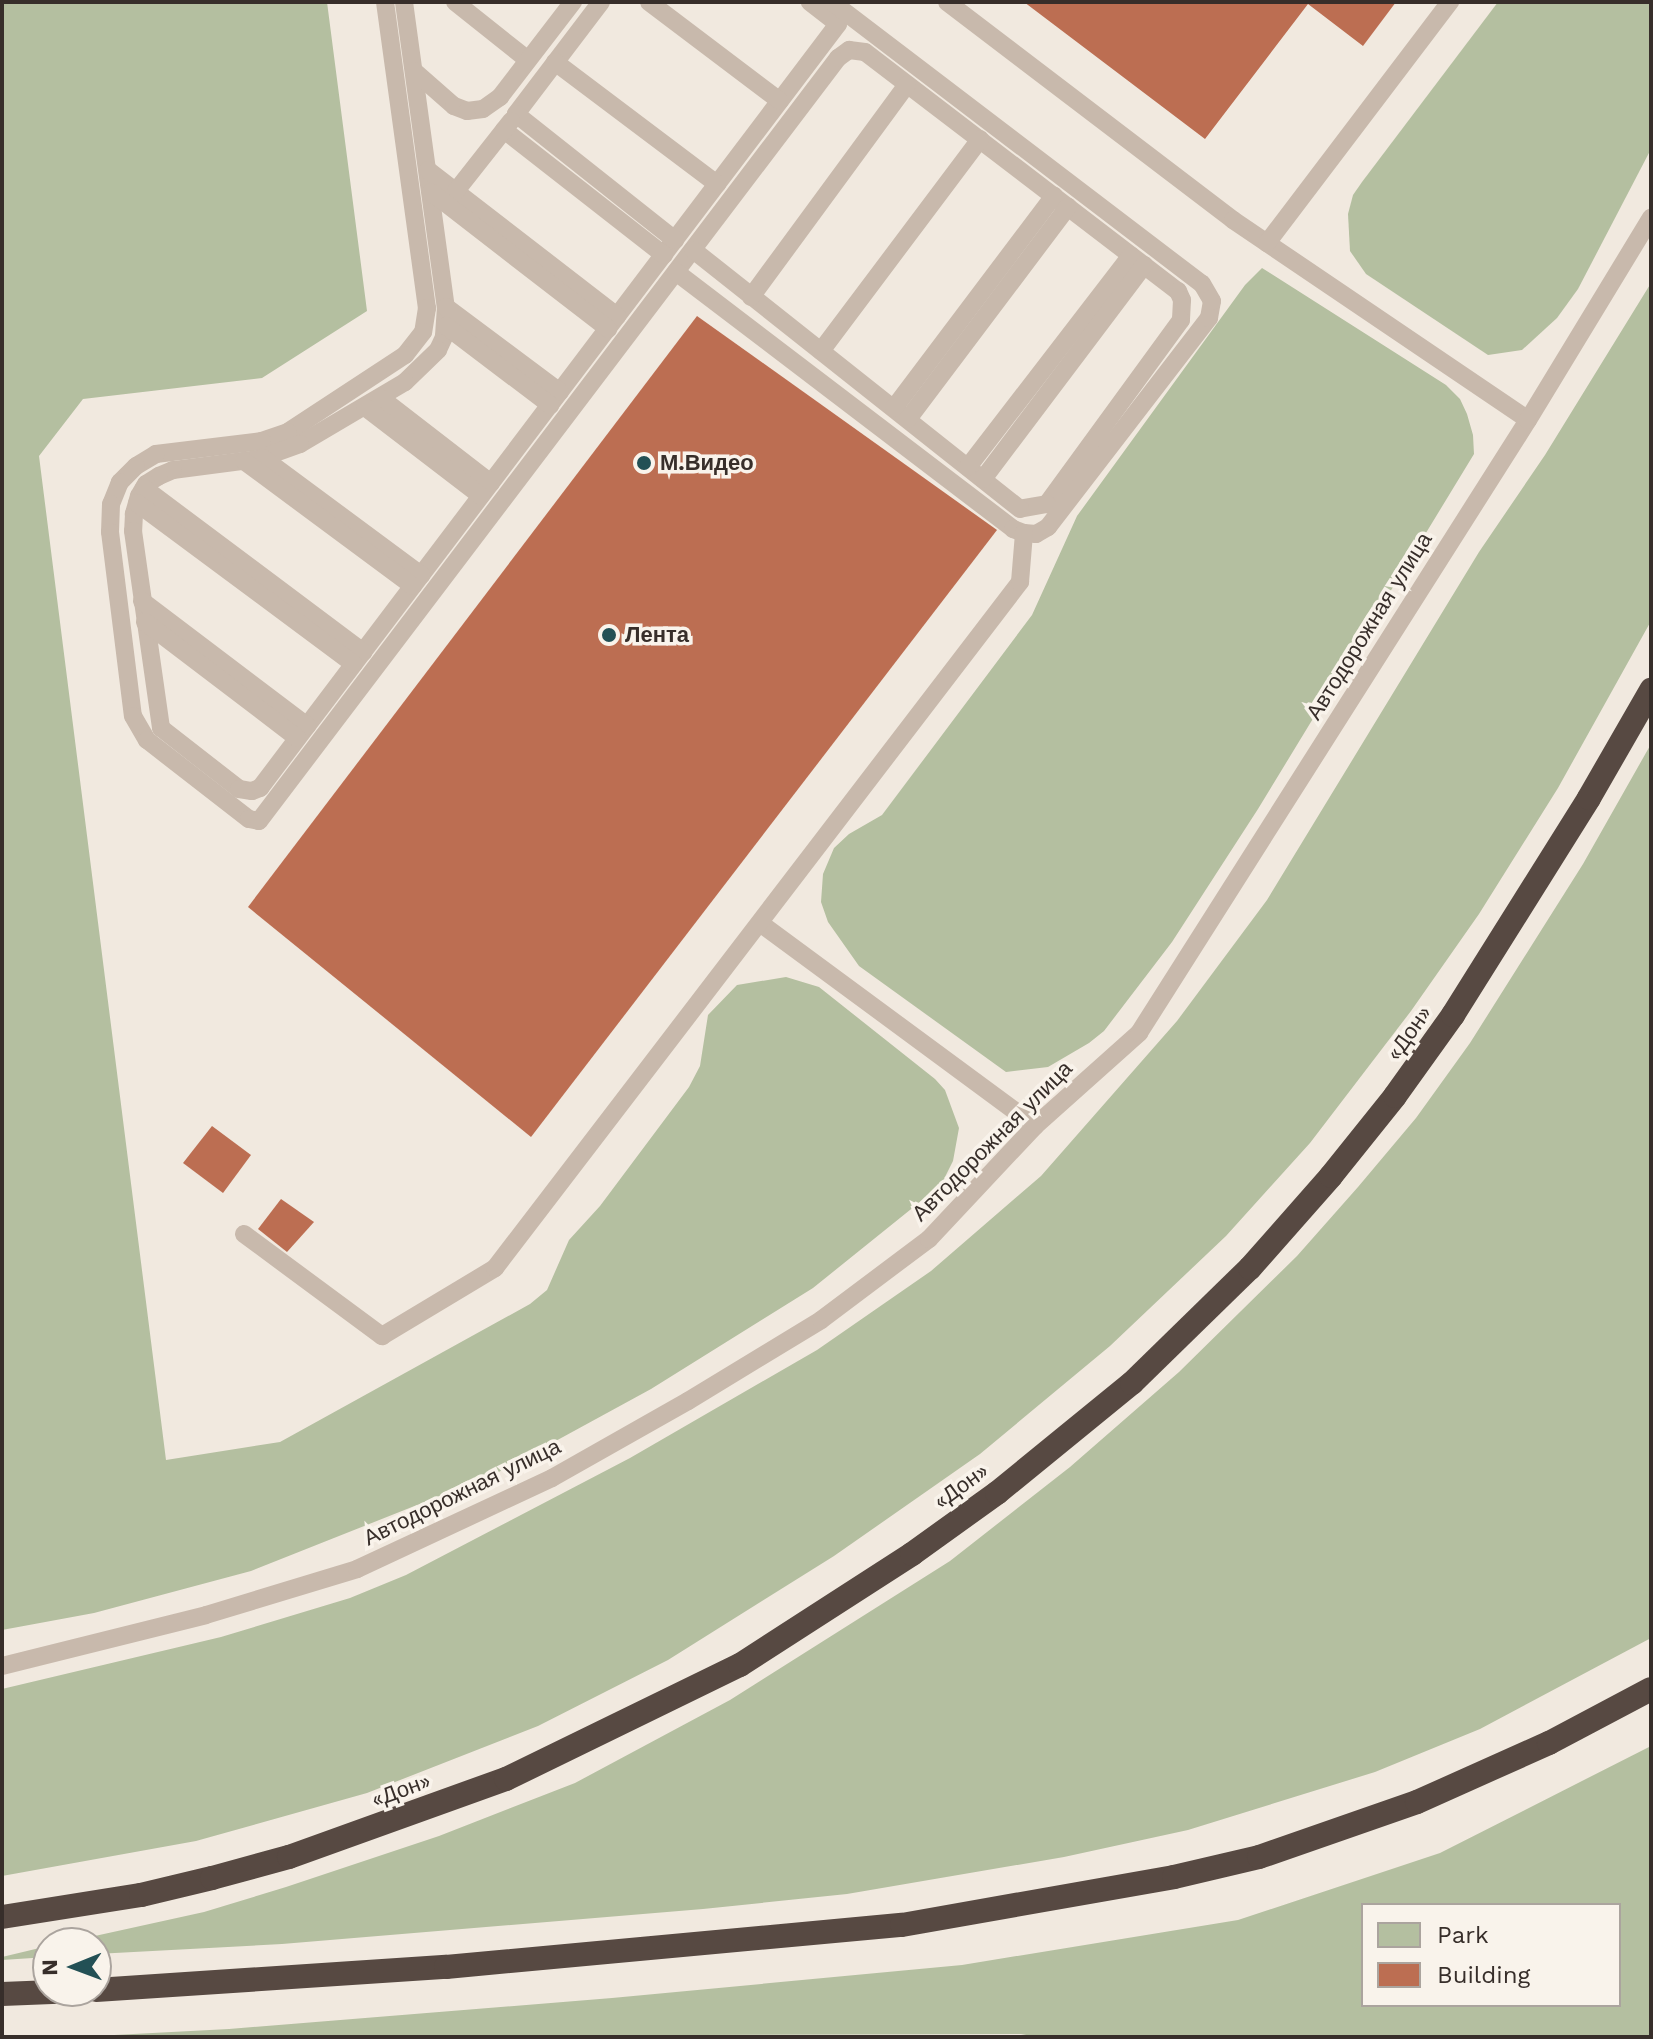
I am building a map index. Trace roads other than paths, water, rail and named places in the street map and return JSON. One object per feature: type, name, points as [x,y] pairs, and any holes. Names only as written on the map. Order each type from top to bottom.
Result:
[{"type":"highway","name":"«Дон»","points":[[2,1917],[141,1895],[289,1857],[506,1779],[606,1733],[740,1665],[912,1554],[997,1493],[1132,1383],[1250,1268],[1331,1176],[1395,1096],[1453,1015],[1589,798],[1651,690]]},
{"type":"highway","points":[[112,1989],[446,1967],[902,1925],[1174,1877],[1259,1857],[1417,1802],[1549,1743],[1651,1689]]},
{"type":"highway","points":[[2,1994],[32,1993]]},
{"type":"lane","points":[[385,2],[427,308],[423,332],[405,355],[288,432],[262,441],[156,454],[136,466],[120,482],[111,504],[110,532],[133,716],[147,740],[249,819],[259,821],[838,58],[849,50],[865,52],[1178,291],[1182,300],[1181,320],[1047,504],[1020,509],[693,250]]},
{"type":"lane","points":[[404,2],[446,307],[446,326],[438,350],[405,382],[300,444],[254,459],[173,470],[159,476],[140,495],[133,531],[161,728],[239,789],[252,791],[260,788],[838,24],[810,2]]},
{"type":"lane","points":[[455,2],[528,60]]},
{"type":"lane","points":[[414,71],[439,96],[467,111],[483,109],[500,97],[573,2]]},
{"type":"lane","points":[[456,191],[601,2]]},
{"type":"lane","points":[[649,2],[780,101]]},
{"type":"lane","points":[[676,272],[1000,519],[1024,533],[1036,534],[1048,527],[1205,325],[1212,301],[1202,284],[832,2]]},
{"type":"lane","points":[[947,2],[1267,243],[1528,420]]},
{"type":"lane","points":[[1267,243],[1450,2]]},
{"type":"lane","points":[[555,62],[717,184]]},
{"type":"lane","points":[[751,297],[907,85]]},
{"type":"lane","points":[[516,114],[669,247]]},
{"type":"lane","points":[[504,130],[669,247]]},
{"type":"lane","points":[[826,355],[984,143]]},
{"type":"lane","points":[[428,170],[613,322]]},
{"type":"lane","points":[[431,192],[613,322]]},
{"type":"lane","points":[[901,414],[1061,202]]},
{"type":"lane","name":"Автодорожная улица","points":[[2,1666],[206,1615],[357,1569],[552,1478],[821,1320],[929,1239],[1035,1126],[1139,1033],[1528,420],[1651,218]]},
{"type":"lane","points":[[976,473],[1137,260]]},
{"type":"lane","points":[[446,307],[555,399]]},
{"type":"lane","points":[[446,326],[555,399]]},
{"type":"lane","points":[[373,402],[486,489]]},
{"type":"lane","points":[[254,459],[417,581]]},
{"type":"lane","points":[[140,495],[359,658]]},
{"type":"lane","points":[[244,1234],[382,1336],[495,1268],[1020,582],[1024,533]]},
{"type":"lane","points":[[142,601],[302,732]]},
{"type":"lane","points":[[145,622],[302,732]]},
{"type":"lane","points":[[760,923],[1035,1126]]},
{"type":"place","name":"М.Видео","points":[[644,463]]},
{"type":"place","name":"Лента","points":[[609,635]]}]
